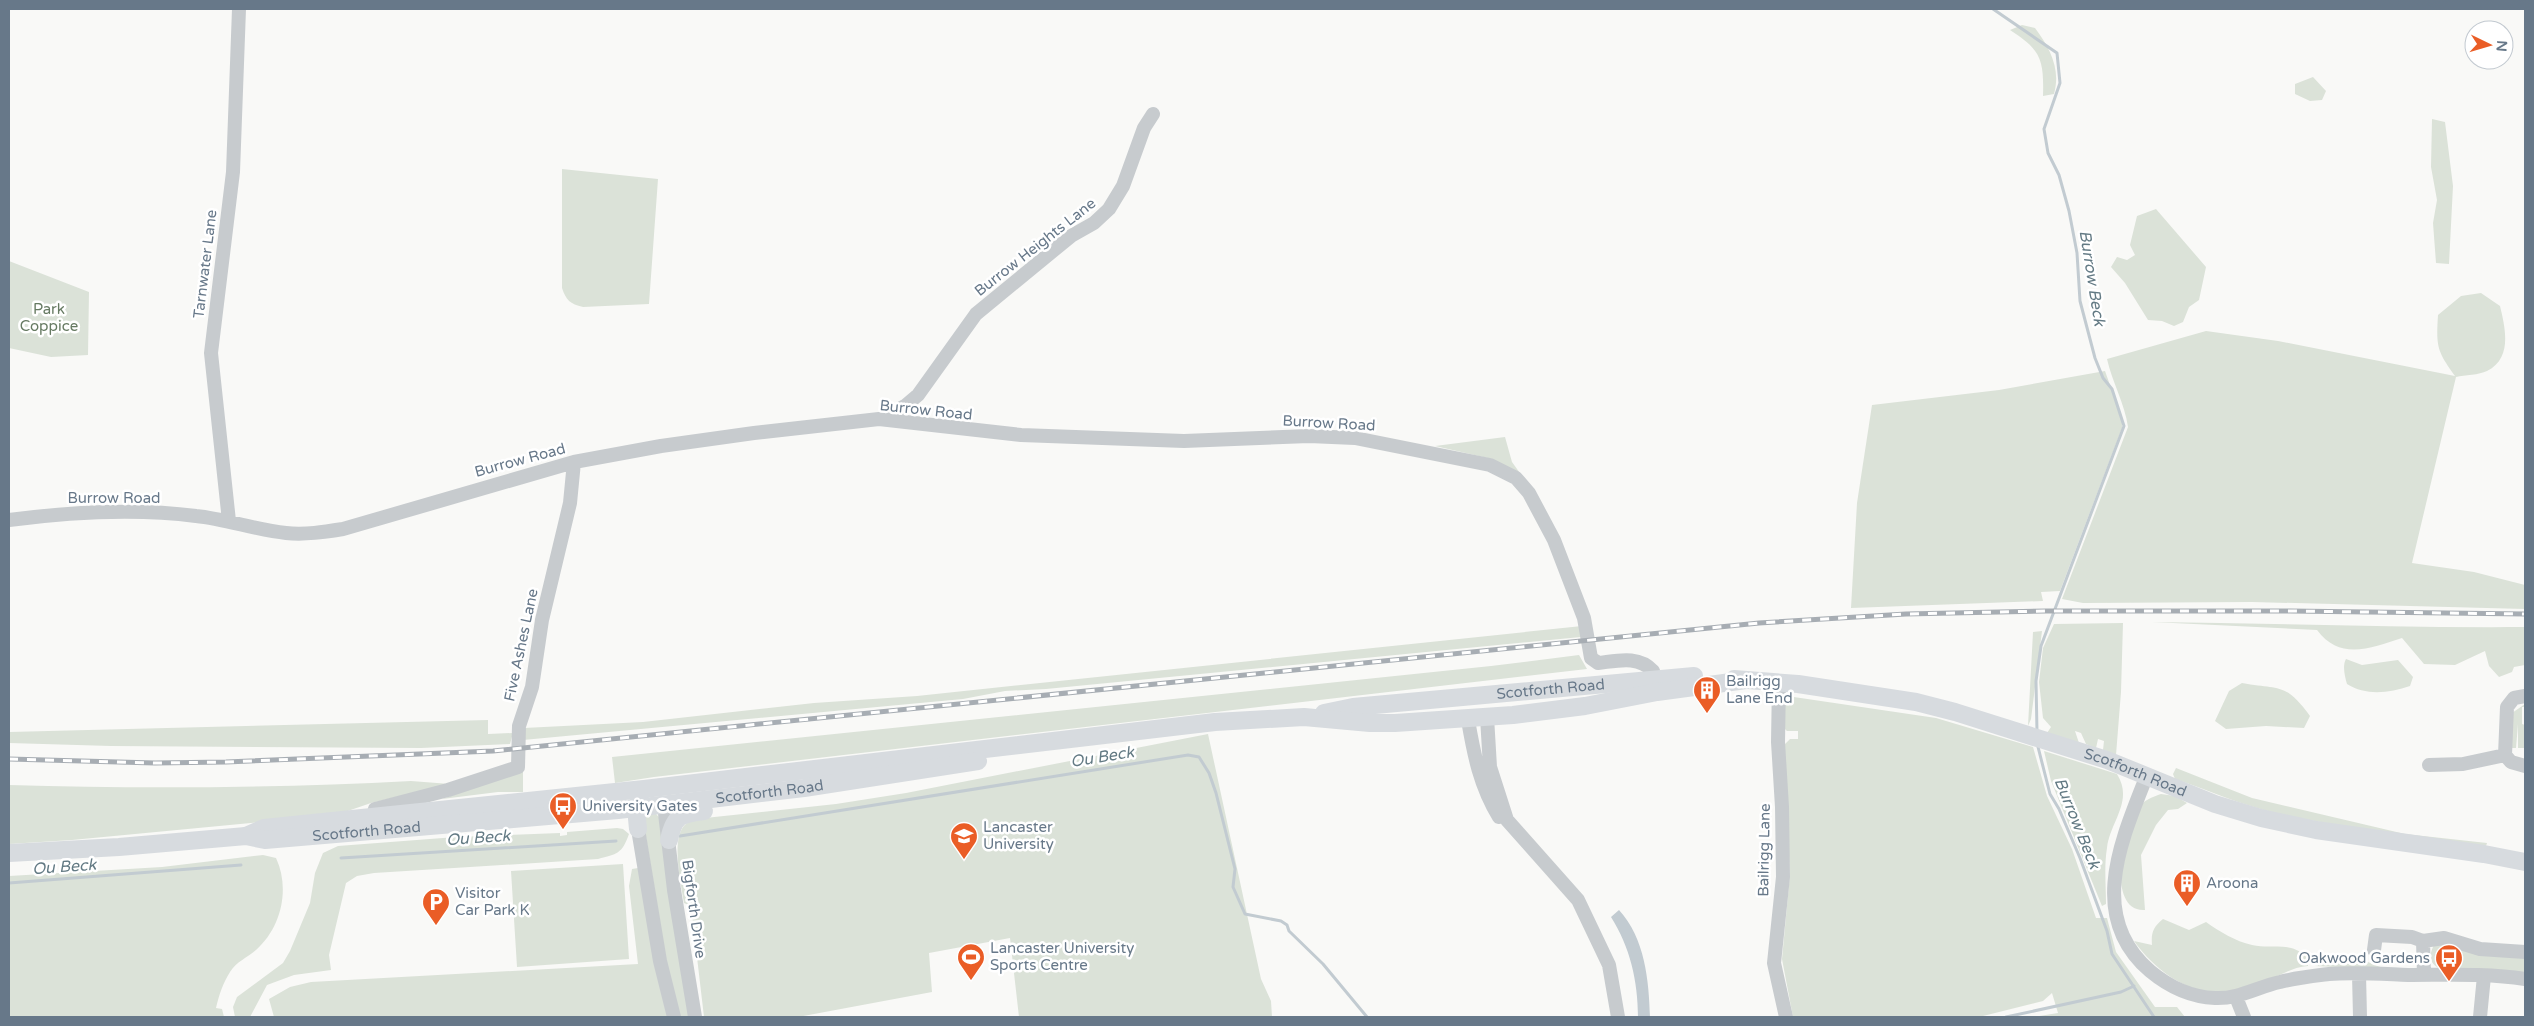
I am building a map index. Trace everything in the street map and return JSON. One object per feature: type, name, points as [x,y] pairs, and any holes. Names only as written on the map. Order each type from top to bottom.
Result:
[{"type":"main road","name":"Scotforth Road","points":[[1304,717],[1370,723],[1471,708],[1656,686],[1714,676],[1779,682],[1916,702],[2078,751],[2147,775],[2215,804],[2261,818],[2316,830],[2484,854],[2525,862]]},
{"type":"main road","name":"Scotforth Road","points":[[373,824],[519,802],[649,789],[1196,724],[1304,717],[1353,707],[1471,708],[1487,717],[1585,706],[1656,686]]},
{"type":"main road","name":"Scotforth Road","points":[[9,853],[119,847],[246,836],[264,828],[304,830],[373,824],[503,822],[627,809],[851,782],[987,759],[1069,739]]},
{"type":"main road","points":[[669,840],[675,822],[683,814],[869,788],[942,774],[987,759]]},
{"type":"main road","points":[[638,829],[627,809],[649,789],[664,805]]},
{"type":"street","name":"Tarnwater Lane","points":[[229,522],[211,353],[233,172],[239,9]]},
{"type":"street","name":"Burrow Heights Lane","points":[[879,419],[905,406],[918,395],[976,314],[1071,236],[1094,223],[1109,209],[1123,186],[1144,128],[1153,114]]},
{"type":"street","points":[[918,395],[917,405],[921,422]]},
{"type":"street","name":"Burrow Road","points":[[9,520],[61,513],[124,512],[196,516],[285,533],[315,533],[334,530],[574,462],[754,432],[879,419],[921,422],[961,430],[1054,436],[1184,441],[1309,436],[1355,438],[1490,465],[1516,478],[1529,493],[1554,540],[1587,632],[1590,654],[1594,661],[1598,663],[1628,660],[1641,662],[1653,671],[1656,686]]},
{"type":"street","name":"Five Ashes Lane","points":[[373,824],[375,809],[515,770],[518,763],[517,742],[519,726],[532,686],[542,620],[570,503],[574,462]]},
{"type":"street","name":"Bailrigg Lane","points":[[1779,682],[1778,742],[1782,807],[1783,877],[1774,963],[1786,1017]]},
{"type":"street","points":[[2525,696],[2514,698],[2507,706],[2505,755],[2511,762],[2525,766]]},
{"type":"street","points":[[1471,708],[1474,761],[1483,788],[1499,818],[1507,820]]},
{"type":"street","points":[[1487,717],[1490,767],[1507,820],[1578,900],[1602,946],[1609,965],[1618,1017]]},
{"type":"street","points":[[2429,765],[2463,764],[2505,755]]},
{"type":"street","points":[[2147,775],[2128,823],[2118,856],[2113,885],[2114,908],[2122,933],[2140,962],[2164,982],[2193,995],[2214,998],[2236,998],[2279,982],[2330,974],[2484,976],[2525,979]]},
{"type":"street","name":"Bigforth Drive","points":[[664,805],[674,890],[695,1017]]},
{"type":"street","points":[[638,829],[660,961],[674,1017]]},
{"type":"street","points":[[2374,950],[2376,935],[2412,937],[2423,941],[2444,938],[2480,949],[2525,952]]},
{"type":"street","points":[[2423,941],[2424,975]]},
{"type":"street","points":[[2359,974],[2360,1017]]},
{"type":"street","points":[[2480,1017],[2484,976]]},
{"type":"street","points":[[2236,998],[2244,1017]]},
{"type":"green space","points":[[2022,25],[2035,28],[2053,59],[2056,76],[2054,94],[2043,96],[2043,73],[2038,57],[2028,44],[2010,30]]},
{"type":"green space","points":[[2313,77],[2326,91],[2322,100],[2310,101],[2295,94],[2295,84]]},
{"type":"green space","points":[[2432,119],[2445,122],[2453,186],[2449,264],[2436,263],[2433,223],[2437,200],[2431,167]]},
{"type":"green space","points":[[562,169],[658,179],[649,304],[583,307],[572,303],[565,296],[562,288]]},
{"type":"green space","points":[[2156,209],[2206,267],[2199,300],[2189,307],[2183,322],[2174,326],[2162,321],[2148,320],[2125,283],[2111,267],[2117,257],[2127,260],[2135,255],[2130,245],[2137,216]]},
{"type":"green space","name":"Park Coppice","points":[[9,261],[89,292],[88,355],[51,357],[9,348]]},
{"type":"green space","points":[[2481,293],[2500,306],[2505,332],[2504,350],[2501,358],[2487,371],[2456,377],[2412,563],[2474,572],[2525,585],[2525,609],[2252,602],[2083,603],[2062,599],[2128,427],[2107,359],[2206,331],[2278,341],[2455,376],[2444,360],[2439,348],[2437,335],[2438,315],[2461,296]]},
{"type":"green space","points":[[2105,371],[2122,419],[2122,428],[2060,591],[2041,592],[2043,601],[1851,608],[1857,503],[1872,405],[1999,390]]},
{"type":"green space","points":[[1505,437],[1512,462],[1522,476],[1492,459],[1435,446]]},
{"type":"green space","points":[[2152,622],[2525,627],[2525,665],[2514,667],[2512,672],[2499,677],[2489,666],[2485,651],[2455,665],[2424,664],[2402,638],[2368,648],[2346,649],[2326,640],[2317,630]]},
{"type":"green space","points":[[2123,623],[2121,692],[2116,755],[2103,750],[2104,741],[2098,739],[2096,748],[2086,744],[2081,733],[2075,731],[2079,743],[2047,733],[2051,727],[2043,718],[2039,682],[2043,648],[2054,624]]},
{"type":"green space","points":[[1582,626],[1581,637],[1046,689],[1005,691],[963,699],[523,740],[524,728],[643,722],[814,703],[917,696]]},
{"type":"green space","points":[[2042,631],[2031,719],[2028,726],[2033,632]]},
{"type":"green space","points":[[1579,655],[1587,669],[615,783],[612,757],[1491,666]]},
{"type":"green space","points":[[2346,659],[2362,665],[2398,660],[2413,677],[2410,686],[2386,692],[2370,692],[2354,688],[2347,684],[2344,668]]},
{"type":"green space","points":[[2242,683],[2281,689],[2288,692],[2310,716],[2304,728],[2266,726],[2226,729],[2215,721],[2229,691]]},
{"type":"green space","points":[[1787,696],[1936,718],[2033,747],[2047,796],[2072,849],[2096,918],[2107,918],[2116,952],[2155,1007],[2177,1007],[2185,1017],[2033,1017],[2058,1013],[2052,993],[2043,1001],[1979,1017],[1793,1017],[1782,959],[1790,874],[1783,746],[1790,739],[1798,739],[1798,731],[1787,731],[1781,725],[1783,701]]},
{"type":"green space","points":[[2525,704],[2525,707],[2522,707],[2522,724],[2525,725],[2525,748],[2518,748],[2518,724],[2516,748],[2508,748],[2512,713]]},
{"type":"green space","points":[[488,720],[488,734],[513,733],[510,744],[421,748],[111,746],[9,743],[9,732]]},
{"type":"green space","points":[[1208,734],[1261,979],[1271,1001],[1272,1017],[1019,1017],[1010,938],[929,953],[932,992],[798,1017],[704,1017],[691,906],[684,903],[679,873],[679,839],[681,830],[686,824],[705,818],[836,804],[906,793]]},
{"type":"green space","points":[[2044,751],[2117,774],[2122,784],[2123,793],[2120,811],[2107,848],[2105,869],[2106,904],[2102,906],[2051,781]]},
{"type":"green space","points":[[2176,768],[2252,798],[2405,834],[2487,843],[2486,846],[2380,832],[2328,824],[2263,810],[2175,779],[2173,774]]},
{"type":"green space","points":[[523,771],[523,792],[498,792],[442,799]]},
{"type":"green space","points":[[411,781],[450,784],[371,803],[336,815],[72,840],[9,844],[9,785],[210,787]]},
{"type":"green space","points":[[2161,794],[2175,796],[2187,803],[2178,809],[2168,810],[2156,825],[2141,855],[2145,910],[2136,909],[2129,904],[2122,888],[2120,868],[2122,850],[2131,826],[2143,803]]},
{"type":"green space","points":[[656,814],[659,817],[691,1017],[679,1017],[666,959],[643,819],[646,815]]},
{"type":"green space","points":[[623,829],[629,834],[624,846],[614,854],[598,859],[374,873],[357,876],[346,883],[329,955],[331,970],[294,975],[267,985],[250,1017],[235,1017],[233,1007],[237,997],[283,963],[290,951],[310,903],[315,873],[323,853],[338,846],[456,837],[560,833],[560,836],[567,835],[567,832]]},
{"type":"green space","points":[[263,855],[276,858],[282,882],[281,907],[272,930],[265,941],[236,965],[225,980],[216,1008],[222,1009],[224,1017],[9,1017],[9,876],[162,867]]},
{"type":"green space","points":[[623,864],[629,959],[517,967],[511,871]]},
{"type":"green space","points":[[638,868],[668,1017],[274,1017],[269,999],[290,987],[311,982],[638,964],[629,886],[632,869]]},
{"type":"green space","points":[[2163,919],[2189,930],[2206,922],[2228,936],[2252,945],[2287,947],[2308,957],[2308,966],[2291,970],[2254,986],[2239,990],[2220,992],[2205,991],[2191,987],[2165,973],[2143,953],[2134,941],[2152,945],[2153,930]]},
{"type":"green space","points":[[2444,943],[2525,957],[2525,974],[2443,970],[2432,963],[2431,953],[2434,945]]},
{"type":"green space","points":[[2339,959],[2363,960],[2380,967],[2379,969],[2315,966]]},
{"type":"shaded area","points":[[1619,910],[1635,933],[1644,960],[1650,1017],[1638,1017],[1632,965],[1618,928],[1611,917]]},
{"type":"waterway","name":"Burrow Beck","points":[[1993,9],[2057,53],[2060,83],[2044,129],[2048,153],[2059,175],[2069,211],[2077,253],[2080,301],[2095,358],[2103,378],[2112,389],[2124,426],[2041,646],[2036,681],[2037,732]]},
{"type":"waterway","name":"Burrow Beck","points":[[2037,743],[2050,794],[2059,809],[2080,858],[2107,931],[2112,954],[2154,1017]]},
{"type":"waterway","name":"Ou Beck","points":[[680,836],[1188,755],[1199,757],[1209,773],[1216,793],[1235,869],[1233,887],[1245,914],[1281,921],[1287,925],[1289,931],[1323,964],[1367,1017]]},
{"type":"waterway","name":"Ou Beck","points":[[341,858],[616,841]]},
{"type":"waterway","name":"Ou Beck","points":[[9,883],[241,865]]},
{"type":"waterway","points":[[2006,1017],[2121,992],[2134,986]]},
{"type":"railway","points":[[9,759],[155,763],[226,762],[493,751],[1759,623],[1906,614],[2046,611],[2290,611],[2525,614]]},
{"type":"place","name":"Bailrigg Lane End","points":[[1707,714]]},
{"type":"place","name":"University Gates","points":[[563,830]]},
{"type":"place","name":"Lancaster University","points":[[964,860]]},
{"type":"place","name":"Aroona","points":[[2187,907]]},
{"type":"place","name":"Visitor Car Park K","points":[[436,926]]},
{"type":"place","name":"Lancaster University Sports Centre","points":[[971,981]]},
{"type":"place","name":"Oakwood Gardens","points":[[2449,982]]}]
